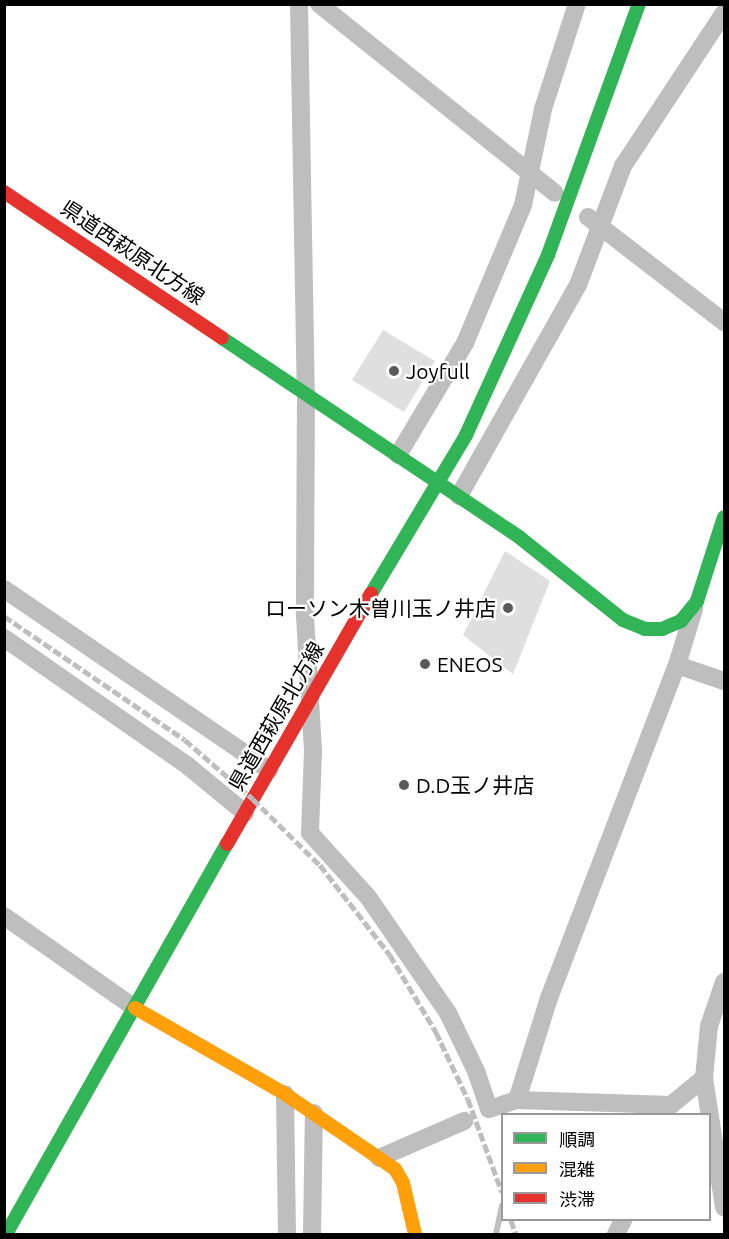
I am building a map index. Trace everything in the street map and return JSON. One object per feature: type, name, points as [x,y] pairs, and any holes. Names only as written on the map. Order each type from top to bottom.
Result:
[{"type":"main road","points":[[639,4],[617,58],[548,255],[499,368],[439,482],[519,537],[623,620],[645,629],[663,629],[681,621],[697,601],[724,517]]},
{"type":"main road","name":"県道西萩原北方線","points":[[4,192],[439,482],[308,701],[6,1234]]},
{"type":"main road","points":[[135,1008],[285,1094],[379,1158],[400,1175],[415,1234]]},
{"type":"street","points":[[299,4],[306,393],[303,510],[308,701],[313,751],[310,833],[368,897],[448,1013],[476,1071],[489,1109],[517,1101],[666,1110],[704,1078]]},
{"type":"street","points":[[398,455],[465,343],[532,176],[543,109],[577,4]]},
{"type":"street","points":[[323,6],[555,193]]},
{"type":"street","points":[[459,496],[578,285],[595,223],[623,166],[724,14]]},
{"type":"street","points":[[595,223],[724,321]]},
{"type":"street","points":[[4,589],[269,770]]},
{"type":"street","points":[[517,1101],[549,998],[676,665],[697,601]]},
{"type":"street","points":[[4,638],[188,766],[245,813]]},
{"type":"street","points":[[676,665],[724,681]]},
{"type":"street","points":[[5,917],[135,1008]]},
{"type":"street","points":[[709,1113],[704,1078],[710,1026],[724,982]]},
{"type":"street","points":[[285,1094],[287,1234]]},
{"type":"street","points":[[312,1234],[314,1113]]},
{"type":"street","points":[[379,1158],[464,1121]]},
{"type":"street","points":[[711,1123],[724,1207]]},
{"type":"building","name":"Joyfull","points":[[383,330],[435,361],[404,412],[352,380]]},
{"type":"building","name":"ローソン木曽川玉ノ井店","points":[[505,551],[550,581],[513,674],[463,635]]},
{"type":"waterway","points":[[496,1234],[501,1211]]},
{"type":"railway","points":[[4,616],[185,740],[253,799],[320,865],[390,955],[436,1032],[468,1099],[501,1189]]},
{"type":"railway","points":[[511,1221],[516,1234]]},
{"type":"traffic: fast","points":[[371,594],[466,435],[548,255],[639,4]]},
{"type":"traffic: fast","points":[[222,338],[519,537],[623,620],[645,629],[662,629],[681,621],[697,601],[724,517]]},
{"type":"traffic: fast","points":[[6,1234],[227,844]]},
{"type":"traffic: slow","points":[[135,1008],[285,1094],[395,1169],[403,1183],[415,1234]]},
{"type":"traffic: jam","points":[[4,192],[222,338]]},
{"type":"traffic: jam","points":[[227,844],[371,594]]},
{"type":"place","name":"Joyfull","points":[[394,371]]},
{"type":"place","name":"ローソン木曽川玉ノ井店","points":[[508,608]]},
{"type":"place","name":"ENEOS","points":[[425,664]]},
{"type":"place","name":"D.D玉ノ井店","points":[[404,785]]}]
